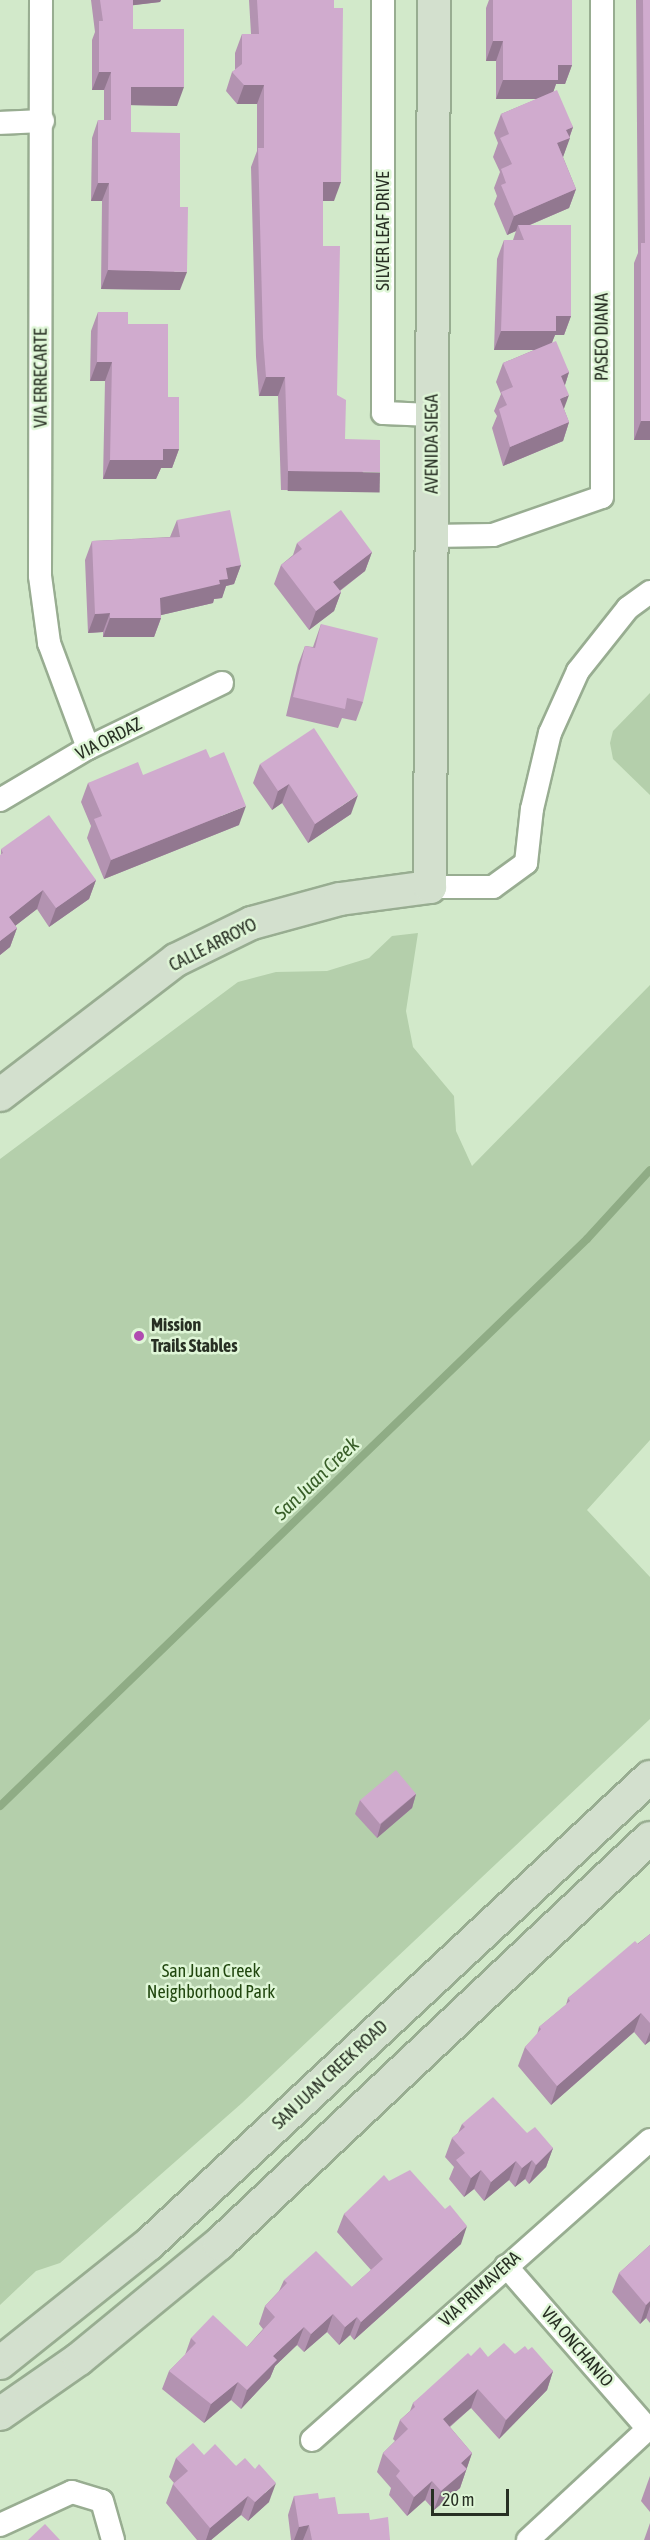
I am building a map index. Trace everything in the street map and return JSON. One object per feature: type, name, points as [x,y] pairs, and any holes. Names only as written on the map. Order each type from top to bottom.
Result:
[{"type":"street","name":"VIA ERRECARTE","points":[[41,0],[43,122],[40,576],[49,643],[88,748]]},
{"type":"street","name":"SILVER LEAF DRIVE","points":[[383,0],[383,413],[432,415]]},
{"type":"street","name":"AVENIDA SIEGA","points":[[430,887],[434,0]]},
{"type":"street","name":"PASEO DIANA","points":[[432,536],[493,535],[602,497],[602,0]]},
{"type":"street","points":[[0,123],[43,122]]},
{"type":"street","points":[[430,887],[493,887],[526,863],[532,809],[550,733],[578,671],[628,608],[650,592]]},
{"type":"street","name":"VIA ORDAZ","points":[[0,800],[88,748],[222,683]]},
{"type":"street","name":"CALLE ARROYO","points":[[0,1095],[176,960],[252,923],[340,899],[430,887]]},
{"type":"street","name":"SAN JUAN CREEK ROAD","points":[[0,2363],[149,2244],[650,1777]]},
{"type":"street","points":[[0,2414],[79,2359],[219,2244],[650,1838]]},
{"type":"street","name":"VIA PRIMAVERA","points":[[312,2440],[650,2140]]},
{"type":"street","name":"VIA ONCHANIO","points":[[506,2266],[649,2428]]},
{"type":"street","points":[[528,2540],[649,2428]]},
{"type":"street","points":[[0,2525],[72,2492],[102,2501],[113,2540]]},
{"type":"green space","points":[[650,693],[650,795],[613,759],[610,743],[613,731]]},
{"type":"green space","name":"San Juan Creek Neighborhood Park","points":[[418,933],[406,1011],[413,1047],[454,1096],[456,1131],[472,1166],[650,985],[650,1440],[587,1510],[650,1577],[650,1719],[242,2103],[60,2263],[36,2271],[0,2305],[0,1159],[238,982],[276,972],[327,971],[369,958],[392,936]]},
{"type":"building","points":[[100,0],[133,0],[133,29],[184,29],[184,87],[131,87],[131,132],[180,133],[180,207],[188,207],[187,272],[108,270],[109,183],[98,183],[98,120],[111,120],[111,72],[99,72],[99,21],[103,21]]},
{"type":"building","points":[[257,0],[334,0],[334,8],[343,8],[341,182],[323,182],[323,246],[340,246],[337,395],[346,400],[345,439],[380,440],[380,472],[288,471],[285,377],[266,377],[263,338],[258,148],[264,148],[264,85],[244,85],[232,72],[242,64],[242,34],[259,34]]},
{"type":"building","points":[[493,0],[572,0],[572,65],[558,65],[558,80],[503,80],[503,41],[493,41]]},
{"type":"building","points":[[643,0],[650,0],[650,421],[641,421],[641,243],[645,243]]},
{"type":"building","points":[[557,90],[573,127],[566,130],[570,138],[557,143],[576,189],[514,216],[501,185],[506,183],[501,169],[512,164],[500,138],[509,134],[501,114]]},
{"type":"building","points":[[518,225],[571,225],[571,316],[556,316],[556,331],[501,331],[504,240],[524,240]]},
{"type":"building","points":[[98,312],[128,312],[128,324],[168,324],[168,397],[179,397],[179,449],[163,449],[163,460],[110,460],[112,362],[97,362]]},
{"type":"building","points":[[556,341],[569,372],[561,376],[569,395],[560,399],[569,422],[510,447],[499,409],[507,405],[501,392],[513,387],[503,363]]},
{"type":"building","points":[[230,510],[241,565],[226,568],[228,579],[219,580],[220,584],[160,598],[161,618],[110,618],[110,613],[95,614],[92,541],[180,537],[177,520]]},
{"type":"building","points":[[341,510],[372,552],[333,582],[341,592],[316,611],[281,565],[302,549],[297,543]]},
{"type":"building","points":[[321,624],[378,638],[363,702],[347,698],[345,709],[293,697],[305,646],[315,648]]},
{"type":"building","points":[[314,728],[358,795],[315,824],[289,784],[278,791],[260,764]]},
{"type":"building","points":[[206,749],[210,758],[224,752],[246,806],[111,860],[94,819],[102,816],[88,783],[138,762],[143,775]]},
{"type":"building","points":[[49,815],[96,880],[56,908],[43,890],[9,917],[17,928],[0,941],[0,855],[3,853],[1,849]]},
{"type":"building","points":[[396,1770],[416,1794],[380,1824],[360,1800]]},
{"type":"building","points":[[650,1934],[650,2023],[641,2013],[557,2086],[525,2047],[541,2029],[539,2027],[570,2001],[568,1998],[635,1941],[638,1944]]},
{"type":"building","points":[[493,2097],[527,2133],[535,2127],[553,2148],[536,2165],[532,2160],[522,2168],[516,2161],[491,2182],[481,2170],[471,2178],[456,2160],[465,2153],[452,2138],[465,2127],[462,2124]]},
{"type":"building","points":[[410,2170],[445,2209],[450,2205],[467,2226],[361,2322],[357,2317],[345,2327],[333,2314],[311,2334],[304,2327],[273,2356],[277,2360],[247,2390],[238,2382],[211,2404],[169,2371],[196,2343],[191,2338],[213,2315],[247,2347],[275,2317],[265,2306],[287,2283],[284,2280],[316,2251],[352,2287],[383,2259],[344,2214],[384,2175],[389,2181]]},
{"type":"building","points":[[650,2245],[650,2301],[646,2305],[619,2273]]},
{"type":"building","points":[[504,2343],[515,2354],[525,2346],[528,2350],[532,2347],[553,2371],[506,2420],[478,2389],[443,2419],[472,2453],[461,2463],[467,2469],[441,2491],[432,2481],[414,2497],[396,2476],[400,2471],[383,2453],[408,2429],[400,2420],[415,2407],[413,2403],[468,2353],[471,2356],[480,2347],[488,2357]]},
{"type":"building","points":[[193,2443],[204,2455],[215,2444],[236,2466],[245,2458],[255,2469],[259,2464],[276,2483],[255,2502],[248,2496],[210,2528],[173,2484],[188,2471],[176,2458]]},
{"type":"building","points":[[318,2493],[319,2499],[335,2497],[338,2514],[369,2513],[370,2520],[388,2517],[390,2540],[312,2540],[309,2525],[299,2527],[294,2496]]},
{"type":"building","points":[[45,2524],[60,2540],[28,2540]]},
{"type":"waterway","name":"San Juan Creek","points":[[0,1806],[587,1239],[650,1170]]},
{"type":"place","name":"Mission Trails Stables","points":[[139,1336]]}]
